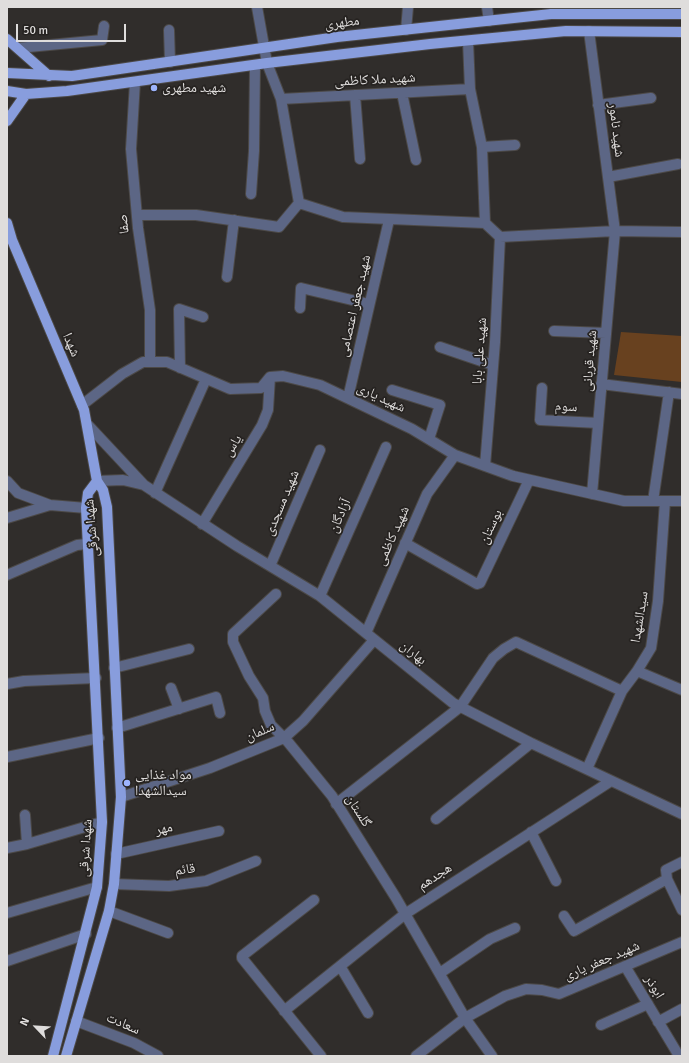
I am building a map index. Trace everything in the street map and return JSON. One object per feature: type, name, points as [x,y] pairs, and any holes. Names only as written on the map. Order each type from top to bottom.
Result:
[{"type":"main road","name":"مطهری","points":[[7,73],[72,76],[337,37],[589,10],[645,10],[682,14]]},
{"type":"main road","points":[[7,91],[26,94],[67,91],[255,65],[267,62],[566,31],[682,32]]},
{"type":"main road","points":[[7,39],[49,76]]},
{"type":"main road","points":[[7,121],[26,94]]},
{"type":"main road","name":"شهدا","points":[[7,226],[82,405],[87,424],[97,481]]},
{"type":"main road","name":"شهدا شرقی","points":[[53,1056],[97,888],[102,822],[96,678],[86,508],[88,493],[97,481],[103,490],[107,507],[121,797],[114,884],[109,911],[66,1056]]},
{"type":"street","points":[[137,216],[196,215],[279,227],[299,203],[281,99],[267,62],[257,7]]},
{"type":"street","points":[[406,30],[408,7]]},
{"type":"street","points":[[487,7],[488,21]]},
{"type":"street","points":[[18,48],[102,40],[104,26]]},
{"type":"street","points":[[169,30],[170,62]]},
{"type":"street","name":"شهید نامور","points":[[589,31],[615,231]]},
{"type":"street","points":[[468,40],[470,89],[482,148],[485,222],[500,237],[615,231],[682,232]]},
{"type":"street","points":[[251,194],[254,151],[255,65]]},
{"type":"street","name":"صفا","points":[[135,82],[131,149],[137,216],[150,310],[150,362]]},
{"type":"street","name":"شهید ملا کاظمی","points":[[281,99],[470,89]]},
{"type":"street","points":[[402,92],[416,160]]},
{"type":"street","points":[[355,95],[360,159]]},
{"type":"street","points":[[598,105],[651,98]]},
{"type":"street","points":[[482,148],[515,145]]},
{"type":"street","points":[[608,177],[678,164]]},
{"type":"street","points":[[299,203],[343,217],[389,220],[485,222]]},
{"type":"street","points":[[227,277],[234,220]]},
{"type":"street","name":"شهید جعفر اعتصامی","points":[[348,398],[389,220]]},
{"type":"street","name":"شهید قربانی","points":[[592,494],[615,231]]},
{"type":"street","name":"شهید علی بابا","points":[[485,466],[493,365],[500,237]]},
{"type":"street","points":[[300,308],[301,288],[369,304]]},
{"type":"street","points":[[180,368],[179,309],[203,317]]},
{"type":"street","points":[[554,331],[606,333]]},
{"type":"street","points":[[440,347],[493,365]]},
{"type":"street","points":[[82,405],[122,374],[143,362],[166,362],[230,389],[261,388],[270,377]]},
{"type":"street","name":"شهید یاری","points":[[270,377],[283,376],[320,385],[412,429],[455,455],[513,476],[624,501],[682,501]]},
{"type":"street","name":"یاس","points":[[202,524],[262,425],[268,410],[270,377]]},
{"type":"street","points":[[155,493],[206,379]]},
{"type":"street","points":[[602,384],[682,394]]},
{"type":"street","name":"سوم","points":[[542,388],[540,420],[598,423]]},
{"type":"street","points":[[392,390],[440,405],[429,439]]},
{"type":"street","points":[[653,501],[669,392]]},
{"type":"street","points":[[87,424],[144,485]]},
{"type":"street","name":"آزادگان","points":[[320,596],[386,447]]},
{"type":"street","name":"شهید مسجدی","points":[[270,566],[320,450]]},
{"type":"street","name":"شهید کاظمی","points":[[366,633],[428,494],[455,455]]},
{"type":"street","points":[[97,481],[123,480],[144,485]]},
{"type":"street","name":"بوستان","points":[[405,543],[477,584],[480,582],[529,480]]},
{"type":"street","points":[[7,481],[18,493],[50,505],[86,508]]},
{"type":"street","name":"بهاران","points":[[144,485],[202,524],[320,596],[453,703],[531,744],[682,814]]},
{"type":"street","name":"سیدالشهدا","points":[[587,770],[622,691],[638,671],[651,648],[658,601],[665,501]]},
{"type":"street","points":[[7,518],[50,505]]},
{"type":"street","points":[[7,575],[77,545],[87,544]]},
{"type":"street","name":"گلستان","points":[[276,594],[233,634],[233,642],[249,676],[263,698],[265,711],[271,725],[284,738],[336,804],[440,973],[465,1018],[492,1056]]},
{"type":"street","name":"سلمان","points":[[121,797],[210,768],[284,738],[303,721],[374,640]]},
{"type":"street","points":[[336,804],[460,707],[493,658],[504,648],[516,642],[622,691]]},
{"type":"street","points":[[114,668],[189,649]]},
{"type":"street","points":[[638,671],[682,690]]},
{"type":"street","points":[[7,684],[24,681],[96,678]]},
{"type":"street","points":[[171,688],[179,709]]},
{"type":"street","points":[[117,728],[216,698],[220,713]]},
{"type":"street","points":[[7,758],[98,738]]},
{"type":"street","points":[[436,819],[531,744]]},
{"type":"street","name":"هجدهم","points":[[284,1011],[404,914],[611,781]]},
{"type":"street","points":[[25,815],[27,844]]},
{"type":"street","points":[[7,848],[27,844],[102,822]]},
{"type":"street","name":"مهر","points":[[116,854],[219,831]]},
{"type":"street","points":[[531,832],[556,881]]},
{"type":"street","name":"قائم","points":[[114,884],[169,886],[206,881],[256,861]]},
{"type":"street","points":[[682,862],[666,870],[667,879],[682,910]]},
{"type":"street","points":[[564,916],[574,931],[667,879]]},
{"type":"street","points":[[7,913],[97,888]]},
{"type":"street","points":[[314,900],[242,956],[244,962],[321,1056]]},
{"type":"street","points":[[109,911],[168,933]]},
{"type":"street","points":[[440,973],[490,939],[515,928]]},
{"type":"street","points":[[7,961],[86,934]]},
{"type":"street","name":"شهید جعفر یاری","points":[[416,1056],[465,1018],[505,996],[526,989],[542,990],[559,994],[682,942]]},
{"type":"street","points":[[340,966],[368,1013]]},
{"type":"street","name":"ابوذر","points":[[625,966],[679,1056]]},
{"type":"street","points":[[601,1025],[648,1004]]},
{"type":"street","name":"ابوذر","points":[[658,1022],[682,1009]]},
{"type":"street","name":"سعادت","points":[[76,1021],[134,1043],[158,1056]]},
{"type":"shaded area","points":[[621,332],[682,336],[682,382],[614,375]]},
{"type":"place","name":"شهید مطهری","points":[[154,88]]},
{"type":"place","name":"مواد غذایی سیدالشهدا","points":[[127,783]]}]
